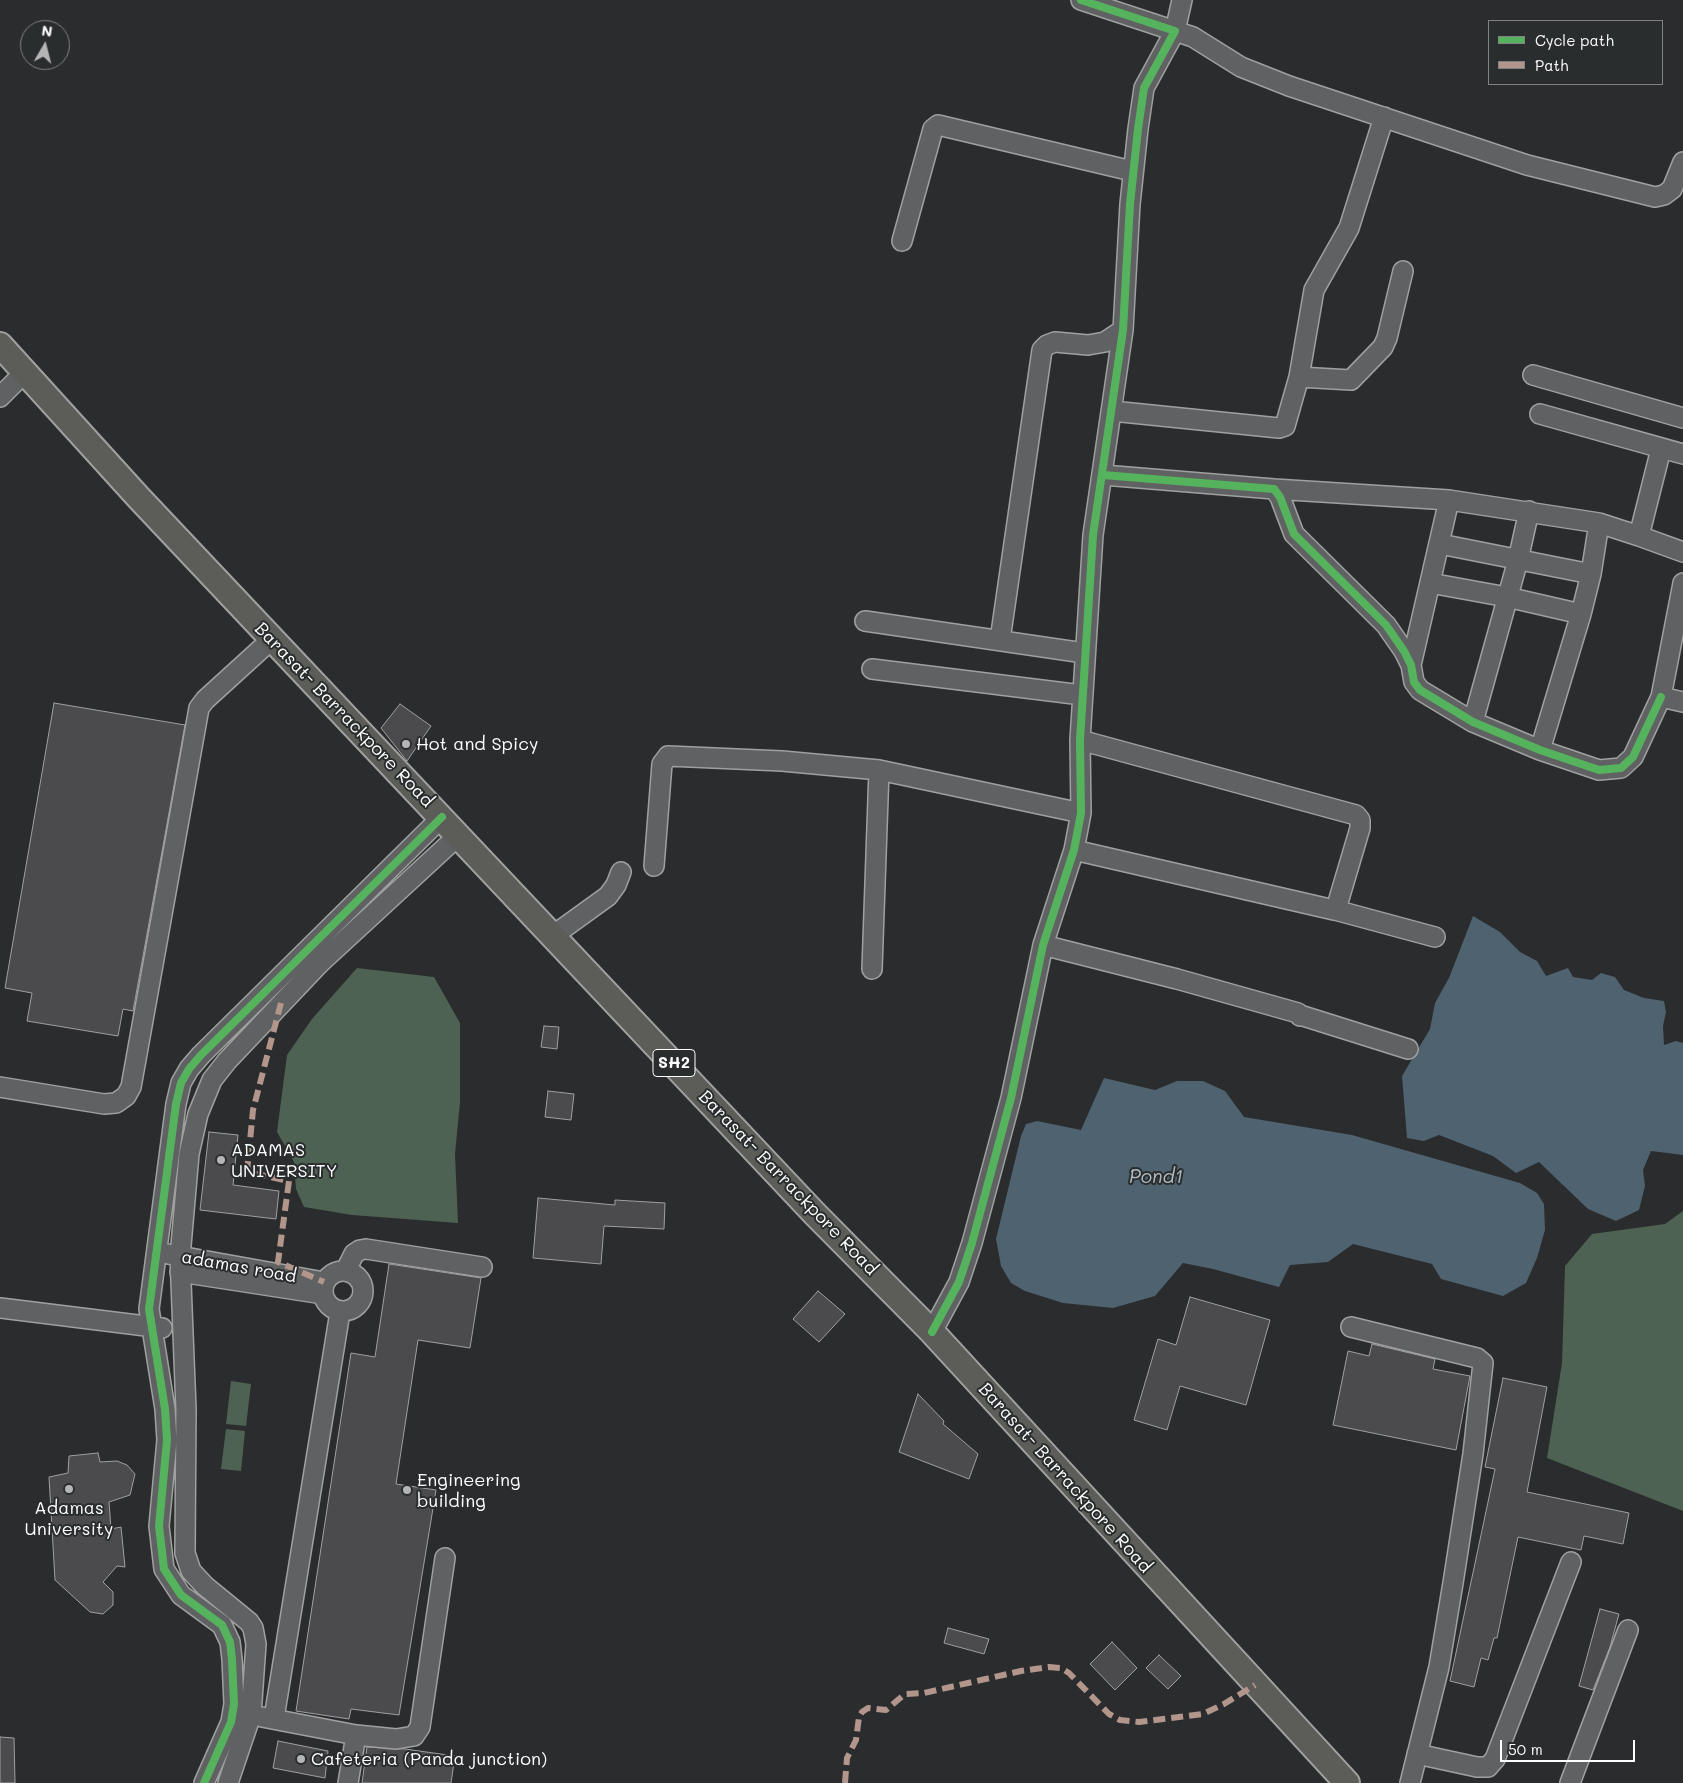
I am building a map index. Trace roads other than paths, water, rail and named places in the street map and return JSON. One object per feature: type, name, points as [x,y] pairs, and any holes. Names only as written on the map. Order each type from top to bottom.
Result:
[{"type":"main road","name":"Barasat- Barrackpore Road","points":[[0,345],[139,498],[272,639],[554,935],[815,1214],[932,1332],[1347,1783]]},
{"type":"street","points":[[1081,0],[1193,37],[1264,78],[1527,165],[1655,197],[1664,195],[1672,189],[1683,162]]},
{"type":"street","points":[[932,1332],[959,1282],[972,1243],[1011,1098],[1043,945],[1074,850],[1081,813],[1080,740],[1084,653],[1093,535],[1124,330],[1132,171],[1144,88],[1175,31],[1182,0]]},
{"type":"street","points":[[1112,411],[1279,428],[1285,426],[1300,377],[1314,290],[1349,228],[1384,117]]},
{"type":"street","points":[[902,241],[933,129],[938,125],[1132,171]]},
{"type":"street","points":[[1300,377],[1345,382],[1356,376],[1383,347],[1387,338],[1403,271]]},
{"type":"street","points":[[1000,640],[1042,350],[1047,345],[1055,342],[1088,345],[1105,342],[1124,330]]},
{"type":"street","points":[[0,397],[25,372]]},
{"type":"street","points":[[1533,375],[1683,418]]},
{"type":"street","points":[[1540,414],[1683,454]]},
{"type":"street","points":[[1639,536],[1661,449]]},
{"type":"street","points":[[1103,475],[1274,489],[1449,500],[1599,523],[1683,552]]},
{"type":"street","points":[[1274,489],[1280,497],[1294,534],[1375,613],[1404,651],[1411,665],[1414,682],[1420,690],[1473,722],[1540,750],[1599,770],[1621,768],[1633,757],[1662,697],[1683,583]]},
{"type":"street","points":[[1411,665],[1449,500]]},
{"type":"street","points":[[1473,722],[1518,560],[1529,511]]},
{"type":"street","points":[[1540,750],[1581,614],[1591,574],[1599,523]]},
{"type":"street","points":[[1440,544],[1591,574]]},
{"type":"street","points":[[1430,584],[1507,597],[1581,614]]},
{"type":"street","points":[[865,621],[1084,653]]},
{"type":"street","points":[[0,1088],[104,1104],[116,1103],[126,1096],[131,1087],[199,708],[205,700],[272,639]]},
{"type":"street","points":[[872,669],[1082,694]]},
{"type":"street","points":[[1662,697],[1683,702]]},
{"type":"street","points":[[1080,740],[1356,815],[1360,820],[1360,828],[1335,910]]},
{"type":"street","points":[[654,866],[662,764],[668,756],[782,760],[879,770],[1081,813]]},
{"type":"street","points":[[872,969],[879,770]]},
{"type":"street","points":[[204,1783],[231,1722],[234,1704],[230,1642],[222,1625],[181,1595],[171,1583],[164,1569],[159,1526],[167,1440],[153,1327],[149,1309],[155,1251],[176,1104],[181,1083],[189,1069],[442,817]]},
{"type":"street","points":[[228,1783],[251,1715],[256,1654],[253,1628],[244,1618],[204,1586],[191,1572],[184,1553],[186,1435],[180,1264],[189,1154],[198,1114],[212,1080],[227,1061],[320,963],[459,835]]},
{"type":"street","points":[[1074,850],[1335,910],[1435,936]]},
{"type":"street","points":[[554,935],[608,896],[616,885],[620,872]]},
{"type":"street","points":[[1043,945],[1186,982],[1300,1015],[1408,1050]]},
{"type":"street","points":[[346,1270],[354,1254],[366,1249],[482,1267]]},
{"type":"street","name":"adamas road","points":[[155,1251],[180,1264],[324,1288]]},
{"type":"street","points":[[346,1270],[358,1276],[364,1288],[362,1300],[353,1310],[340,1312],[328,1306],[324,1288],[334,1272],[346,1270]]},
{"type":"street","points":[[0,1308],[181,1330]]},
{"type":"street","points":[[274,1718],[340,1312]]},
{"type":"street","points":[[1351,1327],[1477,1358],[1483,1364],[1473,1454],[1454,1578],[1438,1667],[1410,1783]]},
{"type":"street","points":[[159,1526],[183,1528]]},
{"type":"street","points":[[251,1715],[356,1735],[405,1739],[414,1736],[420,1726],[445,1558]]},
{"type":"street","points":[[1417,1754],[1477,1767],[1488,1767],[1495,1759],[1571,1562]]},
{"type":"street","points":[[1570,1783],[1628,1630]]},
{"type":"street","points":[[348,1783],[356,1735]]},
{"type":"water","points":[[1473,916],[1500,932],[1520,952],[1537,961],[1546,976],[1568,968],[1573,977],[1592,980],[1601,973],[1615,977],[1624,990],[1644,998],[1664,1001],[1666,1012],[1663,1026],[1664,1045],[1676,1041],[1683,1043],[1683,1155],[1651,1151],[1643,1170],[1645,1186],[1639,1210],[1616,1221],[1588,1209],[1539,1162],[1516,1173],[1493,1156],[1439,1135],[1424,1141],[1407,1138],[1402,1076],[1430,1029],[1435,1003],[1449,978]]},
{"type":"water","name":"Pond1","points":[[1104,1078],[1155,1090],[1177,1081],[1203,1081],[1225,1091],[1244,1117],[1352,1135],[1520,1183],[1537,1193],[1544,1204],[1545,1230],[1537,1258],[1526,1283],[1503,1296],[1441,1279],[1432,1264],[1353,1244],[1328,1262],[1290,1265],[1279,1287],[1183,1263],[1155,1296],[1113,1308],[1063,1303],[1025,1291],[1011,1283],[1001,1266],[996,1239],[1021,1136],[1026,1124],[1037,1121],[1081,1130]]},
{"type":"place","name":"Hot and Spicy","points":[[406,744]]},
{"type":"place","name":"ADAMAS UNIVERSITY","points":[[221,1160]]},
{"type":"place","name":"Adamas University","points":[[69,1489]]},
{"type":"place","name":"Engineering building","points":[[407,1490]]},
{"type":"place","name":"Cafeteria (Panda junction)","points":[[301,1759]]}]
